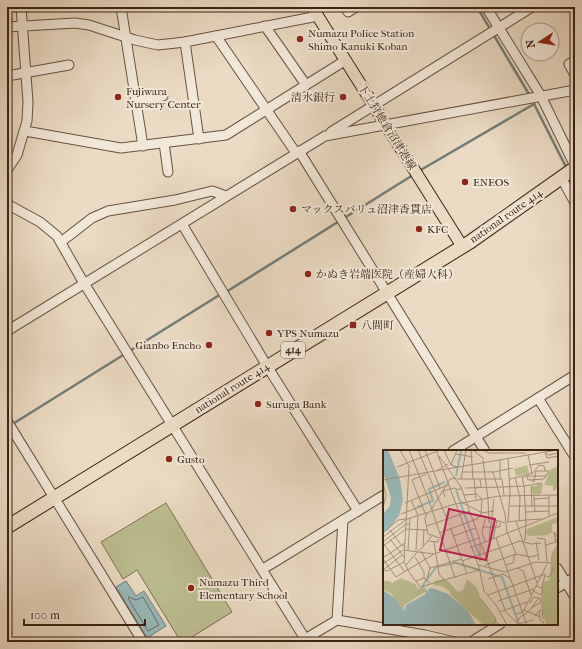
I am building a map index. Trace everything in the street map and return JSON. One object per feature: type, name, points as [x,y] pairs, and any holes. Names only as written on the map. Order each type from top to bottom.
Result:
[{"type":"highway","name":"national route 414","points":[[7,527],[462,246],[575,167]]},
{"type":"main road","name":"下土狩徳倉沼津港線","points":[[316,10],[462,246]]},
{"type":"street","points":[[7,170],[17,155],[25,131],[28,102],[21,26],[21,7]]},
{"type":"street","points":[[121,7],[124,36],[143,146]]},
{"type":"street","points":[[345,7],[348,12],[356,7]]},
{"type":"street","points":[[486,7],[541,96],[575,167]]},
{"type":"street","points":[[7,331],[532,7]]},
{"type":"street","points":[[7,27],[75,23],[89,25],[158,45],[186,42],[265,26],[316,10]]},
{"type":"street","points":[[265,26],[306,85]]},
{"type":"street","points":[[216,36],[339,215],[483,450]]},
{"type":"street","points":[[186,42],[199,139]]},
{"type":"street","points":[[25,131],[121,148],[226,135],[346,60]]},
{"type":"street","points":[[575,61],[569,64],[575,76]]},
{"type":"street","points":[[7,76],[69,65]]},
{"type":"street","points":[[325,136],[575,90]]},
{"type":"street","points":[[135,100],[163,96]]},
{"type":"street","points":[[164,143],[168,172]]},
{"type":"street","points":[[561,177],[575,203]]},
{"type":"street","points":[[61,242],[92,218],[108,211],[175,200],[212,191],[226,196]]},
{"type":"street","points":[[7,204],[40,222],[57,236],[84,283],[172,426],[263,569],[306,641],[337,620],[425,638],[455,642]]},
{"type":"street","points":[[182,224],[267,366],[358,511]]},
{"type":"street","points":[[455,450],[575,375]]},
{"type":"street","points":[[538,398],[575,457]]},
{"type":"street","points":[[7,421],[143,642]]},
{"type":"street","points":[[263,569],[383,496]]},
{"type":"street","points":[[337,620],[343,520]]},
{"type":"street","points":[[558,570],[575,597]]},
{"type":"street","points":[[558,587],[575,577]]},
{"type":"street","points":[[471,642],[498,625]]},
{"type":"green space","points":[[166,503],[232,612],[184,642],[181,642],[137,570],[123,579],[101,542]]},
{"type":"water","points":[[126,581],[136,596],[144,591],[166,626],[147,638],[116,587]]},
{"type":"waterway","points":[[477,7],[530,96]]},
{"type":"waterway","points":[[533,102],[567,169]]},
{"type":"waterway","points":[[419,171],[534,104]]},
{"type":"waterway","points":[[226,292],[413,175]]},
{"type":"waterway","points":[[570,175],[575,186]]},
{"type":"waterway","points":[[11,425],[221,294]]},
{"type":"place","name":"Numazu Police Station Shimo Kanuki Koban","points":[[300,39]]},
{"type":"place","name":"Fujiwara Nursery Center","points":[[118,97]]},
{"type":"place","name":"清水銀行","points":[[343,97]]},
{"type":"place","name":"ENEOS","points":[[465,182]]},
{"type":"place","name":"マックスバリュ沼津香貫店","points":[[293,209]]},
{"type":"place","name":"KFC","points":[[419,229]]},
{"type":"place","name":"かぬき岩端医院（産婦人科）","points":[[308,274]]},
{"type":"place","name":"八間町","points":[[353,325]]},
{"type":"place","name":"YPS Numazu","points":[[269,333]]},
{"type":"place","name":"Gianbo Encho","points":[[209,345]]},
{"type":"place","name":"Suruga Bank","points":[[258,404]]},
{"type":"place","name":"Gusto","points":[[169,459]]},
{"type":"place","name":"Numazu Third Elementary School","points":[[191,588]]}]
